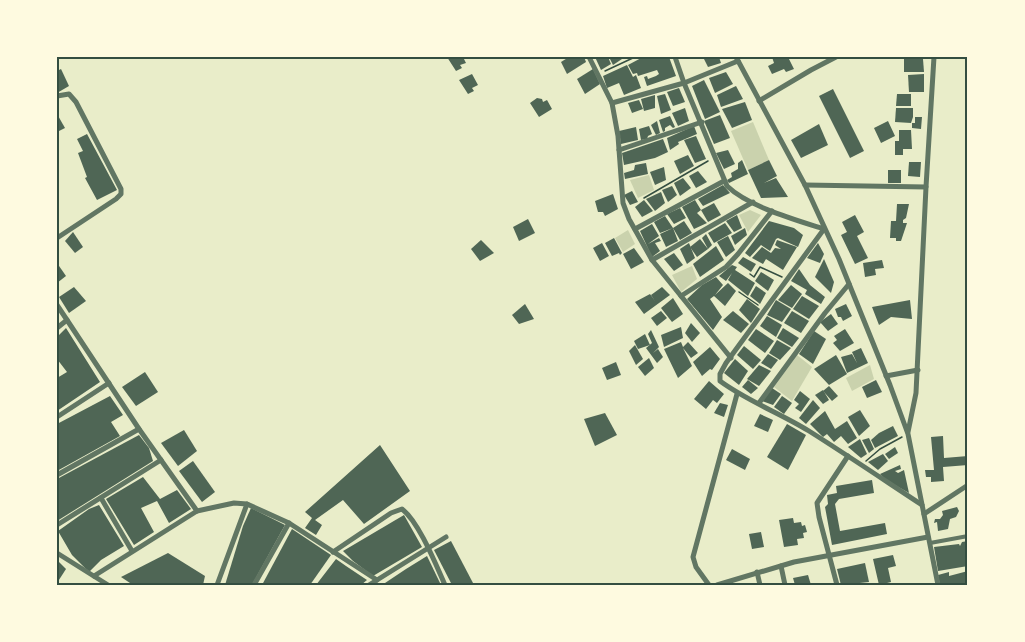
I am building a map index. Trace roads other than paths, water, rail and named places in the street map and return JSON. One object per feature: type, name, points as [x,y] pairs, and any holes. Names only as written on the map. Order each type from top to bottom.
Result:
[{"type":"street","points":[[589,57],[612,103],[619,150],[623,203],[635,229],[652,261],[731,358]]},
{"type":"street","points":[[675,57],[724,181],[736,193],[753,202],[824,229]]},
{"type":"street","points":[[759,101],[836,57]]},
{"type":"street","points":[[908,434],[915,402],[918,370],[934,57]]},
{"type":"street","points":[[612,103],[684,82],[737,59],[805,186],[849,284],[886,376],[908,434],[938,585]]},
{"type":"street","points":[[57,96],[69,94],[76,102],[121,189],[121,194],[116,199],[57,238]]},
{"type":"street","points":[[619,150],[702,122]]},
{"type":"street","points":[[635,229],[724,181]]},
{"type":"street","points":[[805,186],[926,187]]},
{"type":"street","points":[[652,261],[753,202]]},
{"type":"street","points":[[681,296],[726,267],[772,211]]},
{"type":"street","points":[[824,229],[720,374],[720,381],[737,393],[807,430],[922,505]]},
{"type":"street","points":[[759,403],[849,284]]},
{"type":"street","points":[[57,305],[139,429],[198,512]]},
{"type":"street","points":[[57,328],[67,320]]},
{"type":"street","points":[[886,376],[918,370]]},
{"type":"street","points":[[57,417],[109,383]]},
{"type":"street","points":[[709,585],[696,567],[693,557],[737,393]]},
{"type":"street","points":[[57,475],[139,429]]},
{"type":"street","points":[[837,585],[828,556],[817,503],[848,456]]},
{"type":"street","points":[[57,525],[161,460]]},
{"type":"street","points":[[924,514],[968,485]]},
{"type":"street","points":[[101,498],[132,551]]},
{"type":"street","points":[[94,576],[198,512],[234,503],[247,504],[289,524],[377,580]]},
{"type":"street","points":[[218,585],[247,504]]},
{"type":"street","points":[[333,552],[391,513],[402,509],[428,548],[445,585]]},
{"type":"street","points":[[254,585],[289,524]]},
{"type":"street","points":[[717,585],[757,572],[828,556],[968,536]]},
{"type":"street","points":[[369,585],[446,537]]},
{"type":"street","points":[[57,552],[108,585]]},
{"type":"street","points":[[781,566],[785,585]]},
{"type":"street","points":[[757,572],[760,585]]}]
